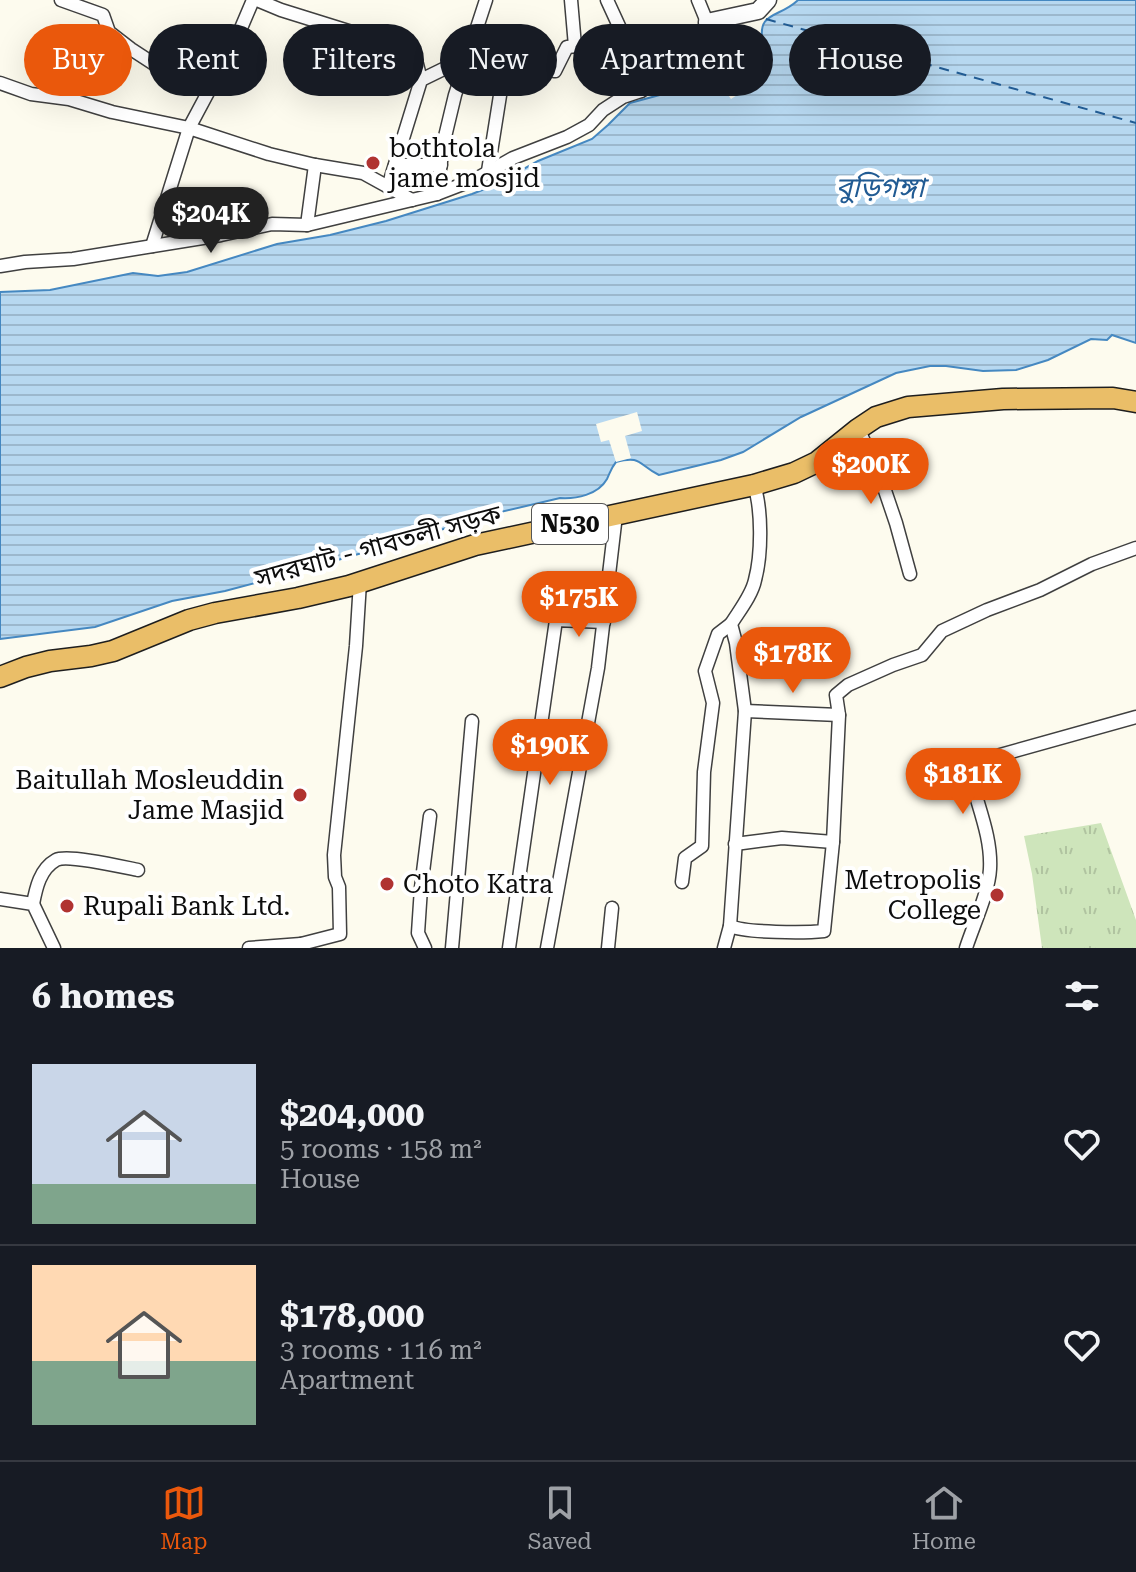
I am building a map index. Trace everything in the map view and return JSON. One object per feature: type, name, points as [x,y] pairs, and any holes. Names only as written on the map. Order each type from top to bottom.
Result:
[{"type":"highway","name":"সদরঘাট - গাবতলী সড়ক","points":[[0,677],[50,661],[113,651],[189,620],[360,582],[475,545],[754,485],[794,473],[817,462],[876,417],[908,407],[1003,399],[1113,398],[1136,402]]},
{"type":"street","points":[[61,0],[103,15],[109,32],[148,60]]},
{"type":"street","points":[[244,24],[255,0],[326,24]]},
{"type":"street","points":[[478,24],[486,0]]},
{"type":"street","points":[[571,0],[573,24]]},
{"type":"street","points":[[607,0],[617,24]]},
{"type":"street","points":[[698,0],[707,22],[764,10]]},
{"type":"street","points":[[557,67],[567,47],[573,46]]},
{"type":"street","points":[[0,83],[31,94],[69,99],[112,112],[189,128],[269,154],[363,173],[412,200]]},
{"type":"street","points":[[152,246],[189,128],[207,96]]},
{"type":"street","points":[[388,187],[416,96]]},
{"type":"street","points":[[437,194],[446,133],[456,96]]},
{"type":"street","points":[[488,171],[500,96]]},
{"type":"street","points":[[0,266],[73,259],[272,224],[307,225],[437,194],[476,179],[513,158],[567,137],[589,125],[603,110],[626,96]]},
{"type":"street","points":[[307,225],[315,165]]},
{"type":"street","points":[[395,165],[441,165]]},
{"type":"street","points":[[858,429],[878,470],[910,574]]},
{"type":"street","points":[[682,882],[685,858],[702,846],[704,772],[713,703],[705,671],[718,634],[731,624],[755,581],[759,500],[754,485]]},
{"type":"street","points":[[547,948],[598,668],[616,515]]},
{"type":"street","points":[[730,926],[757,931],[824,931],[833,842],[839,715],[836,695],[842,688],[922,655],[942,631],[1040,590],[1092,564],[1136,548]]},
{"type":"street","points":[[249,948],[302,946],[340,934],[339,887],[335,877],[334,855],[360,582]]},
{"type":"street","points":[[509,948],[556,620],[604,622]]},
{"type":"street","points":[[724,948],[730,926],[745,711],[731,624]]},
{"type":"street","points":[[745,711],[839,715]]},
{"type":"street","points":[[966,948],[990,868],[986,832],[968,764],[1136,717]]},
{"type":"street","points":[[452,948],[472,721]]},
{"type":"street","points":[[425,948],[418,933],[430,816]]},
{"type":"street","points":[[735,844],[782,838],[833,842]]},
{"type":"street","points":[[54,948],[33,904],[39,878],[55,860],[84,860],[138,870]]},
{"type":"street","points":[[0,899],[33,904]]},
{"type":"street","points":[[608,948],[612,908]]},
{"type":"green space","points":[[1101,823],[1136,920],[1136,948],[1042,948],[1024,836]]},
{"type":"water","name":"বুড়িগঙ্গা","points":[[798,0],[1136,0],[1136,343],[1112,335],[1107,340],[1091,339],[1048,360],[1016,370],[983,371],[930,366],[896,373],[801,417],[743,452],[721,460],[659,475],[635,460],[624,460],[616,462],[603,484],[586,495],[471,519],[289,574],[172,601],[95,627],[0,639],[0,292],[50,290],[133,273],[158,276],[187,272],[277,244],[386,221],[495,185],[538,161],[592,139],[630,103],[656,96],[773,96],[773,24],[764,24],[771,16]]},
{"type":"pier","points":[[637,412],[642,431],[625,436],[631,458],[616,462],[609,440],[601,442],[596,424]]},
{"type":"ferry route","points":[[766,19],[1136,123]]},
{"type":"place","name":"bothtola jame mosjid","points":[[373,163]]},
{"type":"place","name":"Baitullah Mosleuddin Jame Masjid","points":[[300,795]]},
{"type":"place","name":"Choto Katra","points":[[387,884]]},
{"type":"place","name":"Metropolis College","points":[[997,895]]},
{"type":"place","name":"Rupali Bank Ltd.","points":[[67,906]]}]
